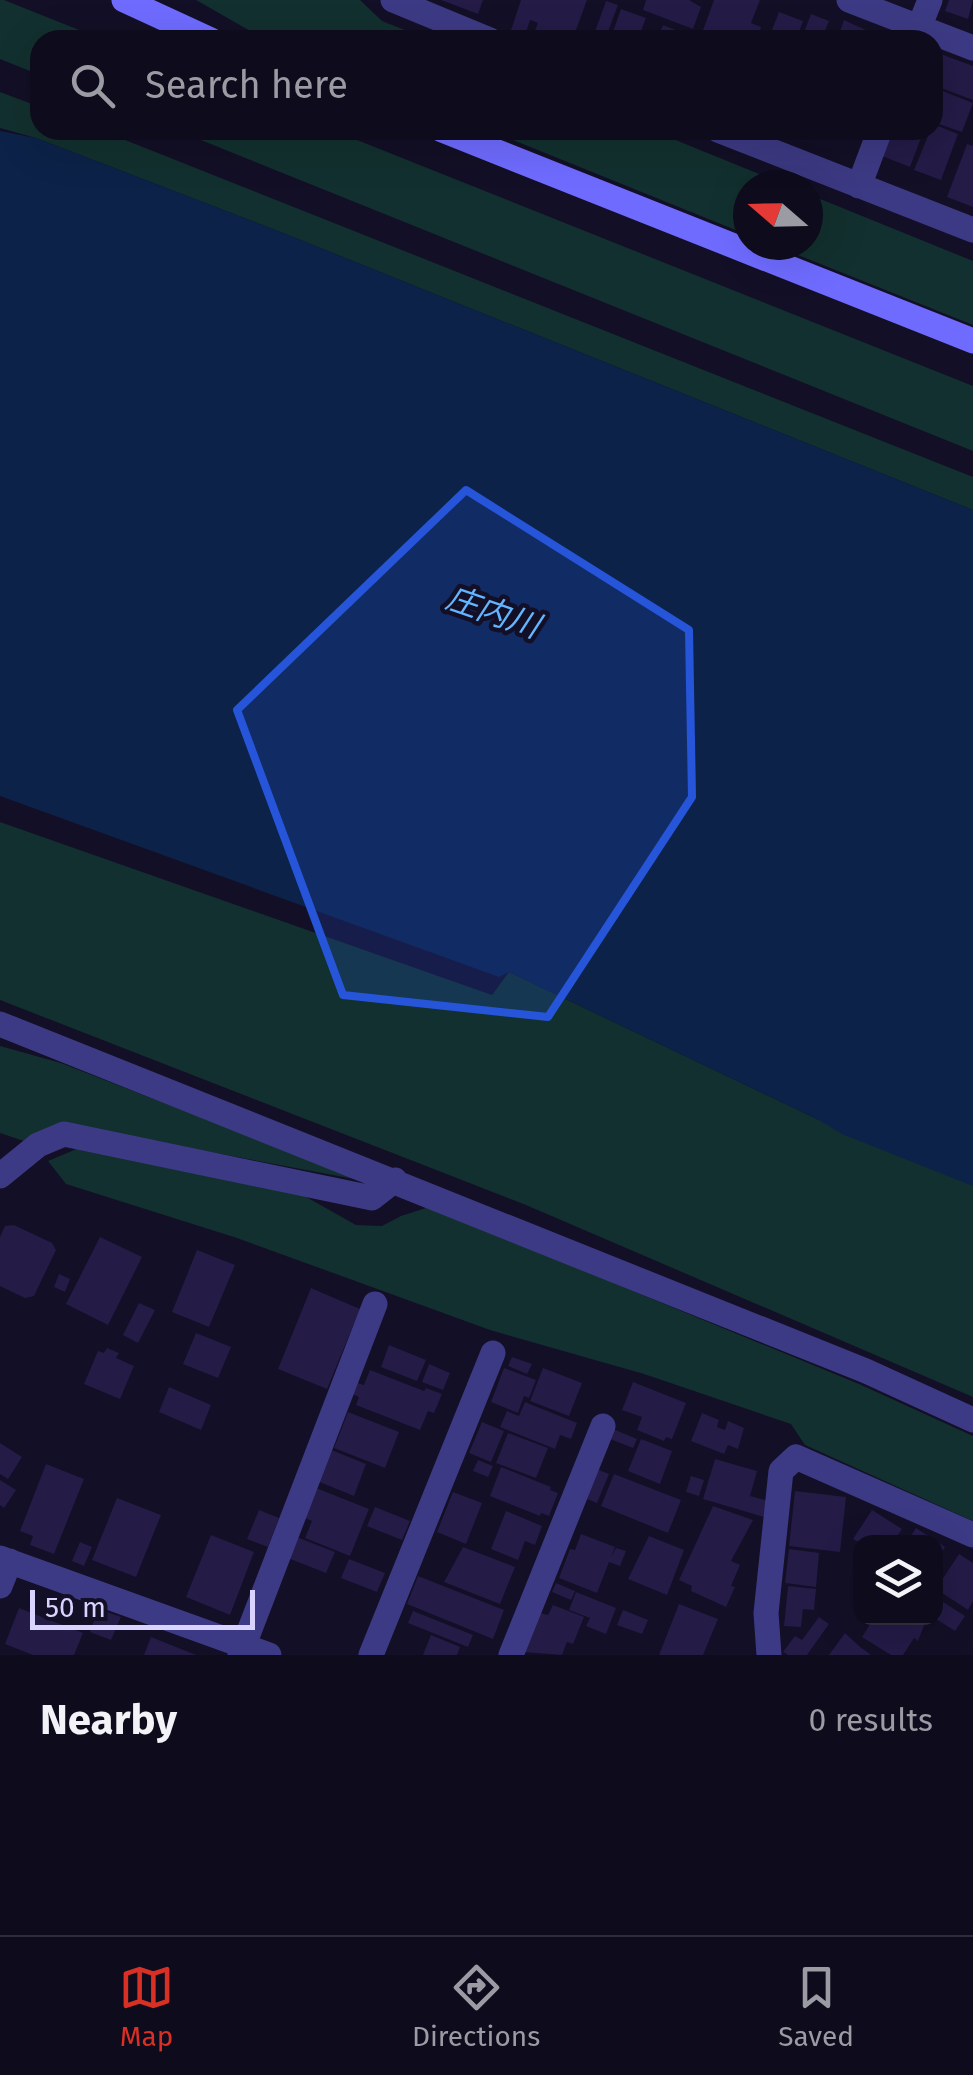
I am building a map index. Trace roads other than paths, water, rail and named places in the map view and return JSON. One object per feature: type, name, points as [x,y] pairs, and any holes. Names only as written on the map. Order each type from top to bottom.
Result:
[{"type":"main road","points":[[124,0],[189,30]]},
{"type":"main road","points":[[161,0],[197,30]]},
{"type":"main road","points":[[467,140],[973,341]]},
{"type":"street","points":[[849,0],[909,30]]},
{"type":"street","points":[[919,30],[930,0]]},
{"type":"street","points":[[397,1],[466,30]]},
{"type":"street","points":[[943,40],[973,48]]},
{"type":"street","points":[[743,140],[973,230]]},
{"type":"street","points":[[859,186],[876,140]]},
{"type":"street","points":[[0,1024],[848,1364],[973,1420]]},
{"type":"street","points":[[0,1176],[38,1145],[64,1134],[372,1198],[395,1180]]},
{"type":"street","points":[[242,1650],[375,1304]]},
{"type":"street","points":[[371,1655],[493,1353]]},
{"type":"street","points":[[511,1655],[603,1426]]},
{"type":"street","points":[[769,1655],[766,1614],[781,1471],[796,1457],[973,1536]]},
{"type":"street","points":[[0,1586],[5,1560],[242,1650],[269,1655]]},
{"type":"water","name":"庄内川","points":[[0,131],[41,140],[278,231],[973,510],[973,1186],[842,1134],[509,972],[499,977],[0,796]]}]
